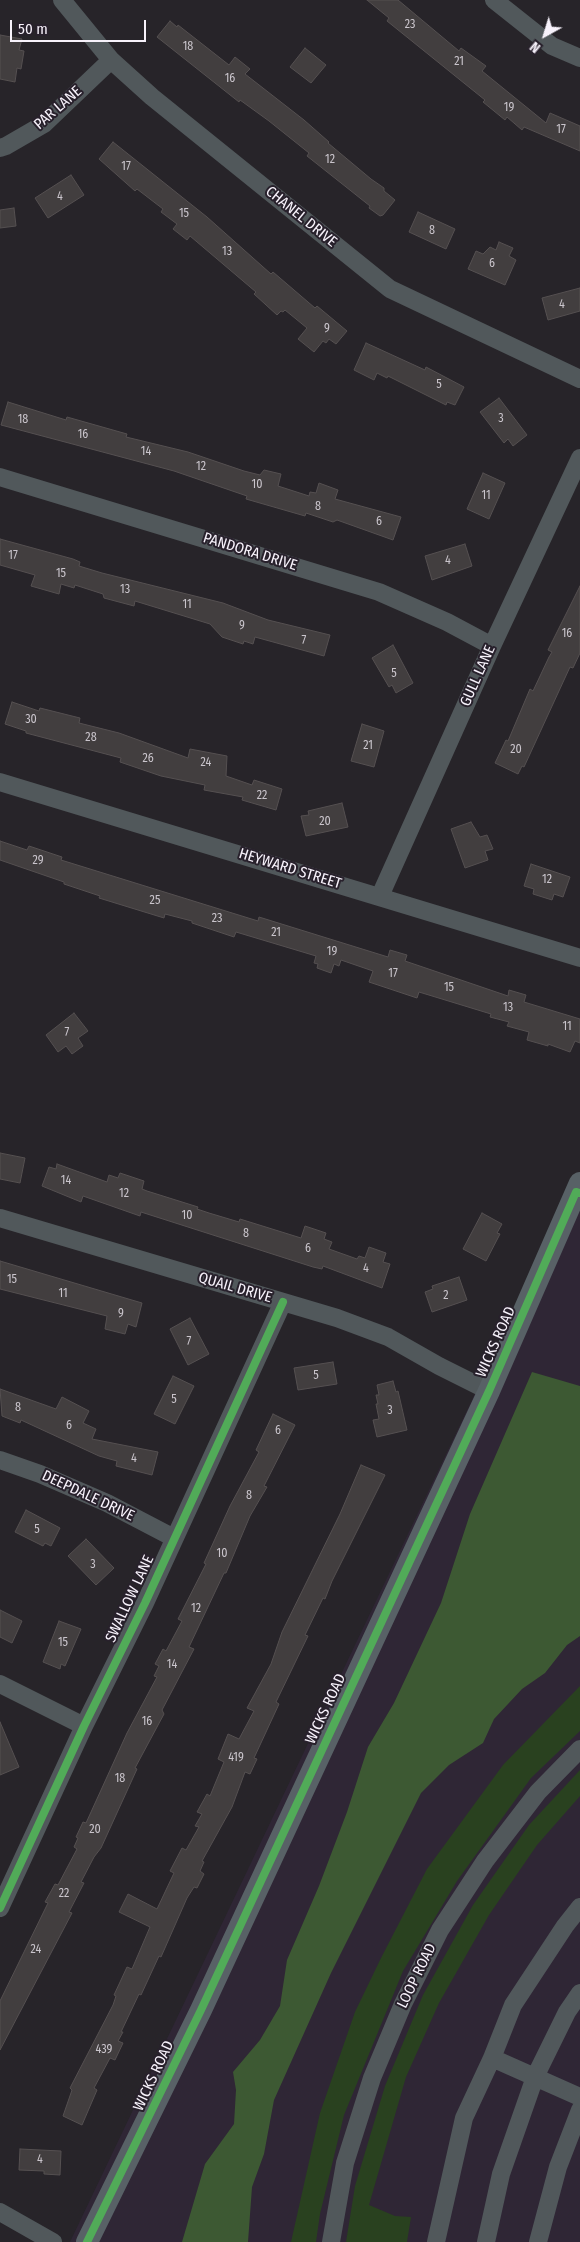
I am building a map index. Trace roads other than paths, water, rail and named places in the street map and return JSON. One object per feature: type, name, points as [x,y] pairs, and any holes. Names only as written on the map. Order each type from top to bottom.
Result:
[{"type":"main road","name":"WICKS ROAD","points":[[87,2242],[193,2027],[489,1391],[579,1189]]},
{"type":"street","name":"CHANEL DRIVE","points":[[62,0],[111,60],[152,97],[390,290],[580,378]]},
{"type":"street","points":[[494,0],[552,46],[580,58]]},
{"type":"street","name":"PAR LANE","points":[[0,148],[44,124],[111,60]]},
{"type":"street","name":"GULL LANE","points":[[380,896],[492,646],[580,458]]},
{"type":"street","name":"PANDORA DRIVE","points":[[0,477],[379,592],[447,622],[492,646]]},
{"type":"street","name":"HEYWARD STREET","points":[[0,782],[580,958]]},
{"type":"street","name":"QUAIL DRIVE","points":[[0,1218],[283,1302],[388,1337],[439,1366],[489,1391]]},
{"type":"street","name":"SWALLOW LANE","points":[[0,1908],[84,1726],[145,1603],[283,1302]]},
{"type":"street","name":"DEEPDALE DRIVE","points":[[0,1460],[40,1474],[108,1503],[174,1538]]},
{"type":"street","points":[[0,1684],[84,1726]]},
{"type":"street","name":"LOOP ROAD","points":[[331,2242],[345,2163],[372,2078],[403,2004],[440,1930],[485,1861],[538,1792],[580,1749]]},
{"type":"street","points":[[436,2242],[464,2118],[492,2058],[513,2005],[565,1926],[580,1907]]},
{"type":"street","points":[[486,2242],[501,2174],[534,2077],[567,2012],[580,1993]]},
{"type":"street","points":[[492,2058],[580,2097]]},
{"type":"street","points":[[538,2242],[558,2167],[580,2110]]},
{"type":"street","points":[[0,2212],[53,2242]]}]
